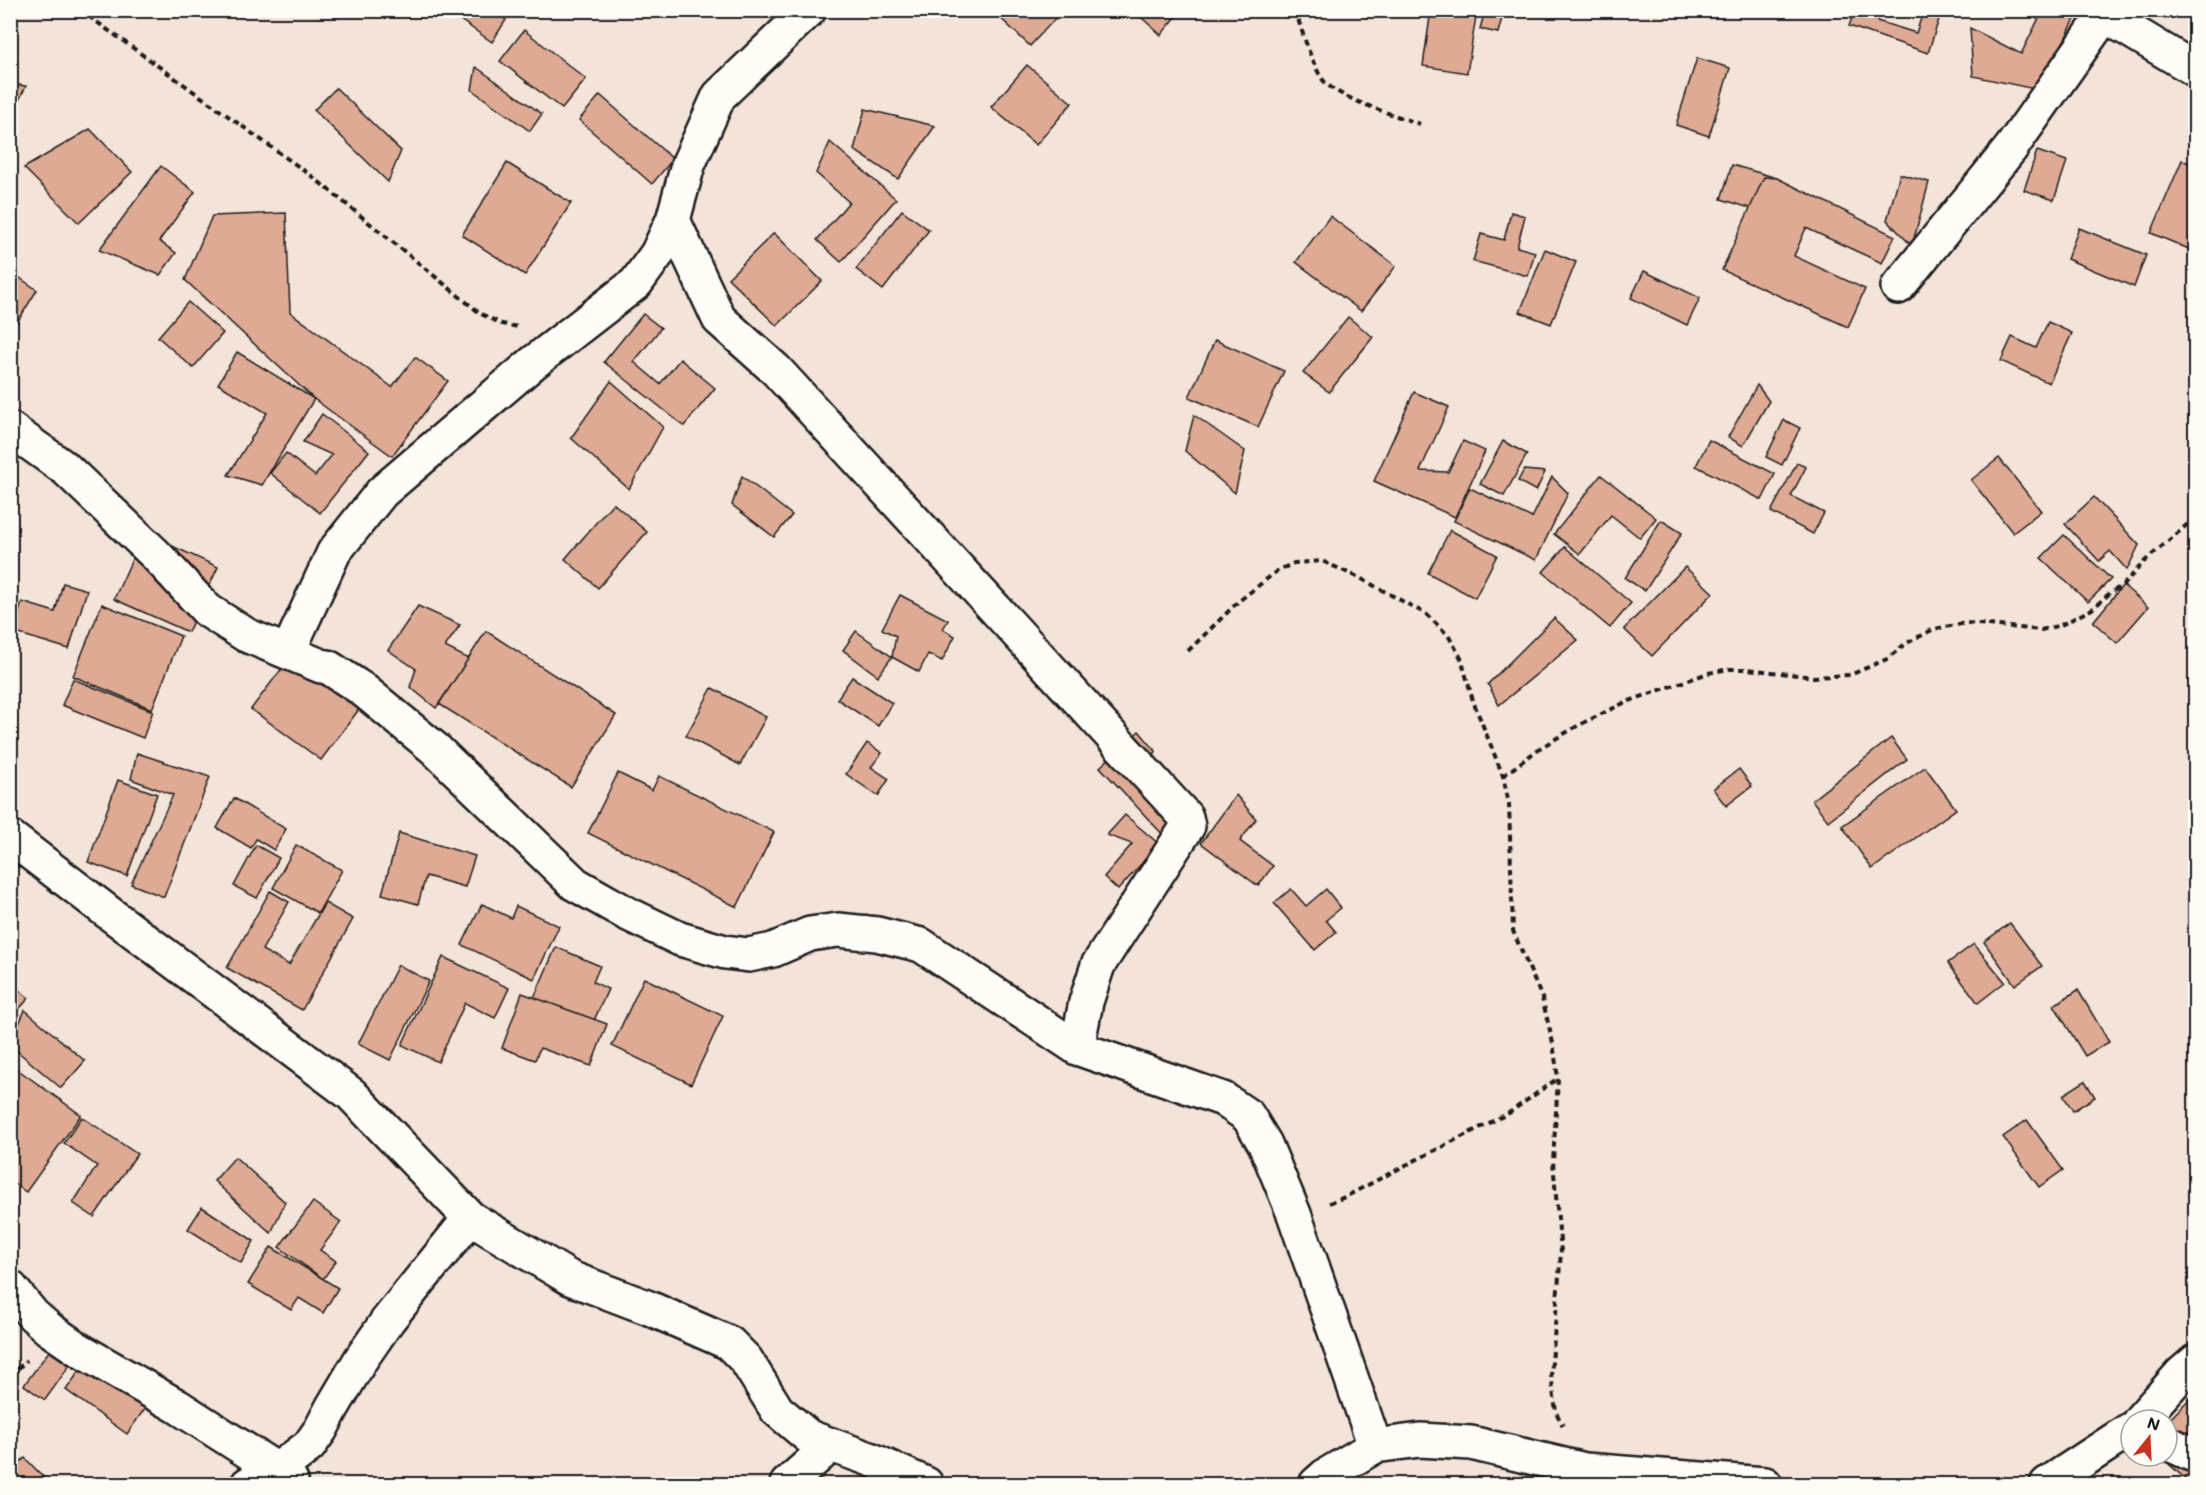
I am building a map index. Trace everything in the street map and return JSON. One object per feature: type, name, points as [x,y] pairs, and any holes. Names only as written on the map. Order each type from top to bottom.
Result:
[{"type":"street","points":[[288,652],[334,552],[382,492],[533,363],[636,283],[657,254],[673,220],[688,165],[718,96],[809,10]]},
{"type":"street","points":[[1898,287],[2011,148],[2100,13],[2196,70]]},
{"type":"street","points":[[673,220],[719,319],[776,370],[1186,817],[1188,826],[1098,965],[1086,1002],[1077,1048]]},
{"type":"street","points":[[10,429],[66,469],[156,555],[207,610],[246,635],[328,667],[362,690],[434,748],[575,884],[626,913],[680,939],[725,952],[749,955],[773,950],[810,933],[838,930],[877,934],[921,945],[1077,1048],[1223,1099],[1248,1116],[1266,1144],[1294,1214],[1375,1446]]},
{"type":"street","points":[[10,837],[351,1094],[470,1218],[570,1278],[649,1308],[729,1343],[746,1360],[777,1410],[809,1437],[870,1459],[926,1485]]},
{"type":"street","points":[[248,1485],[286,1477],[309,1446],[361,1359],[388,1320],[470,1218]]},
{"type":"street","points":[[10,1287],[33,1315],[49,1329],[286,1477]]},
{"type":"street","points":[[2150,1408],[2181,1373],[2196,1361]]},
{"type":"street","points":[[2047,1485],[2119,1437]]},
{"type":"street","points":[[1316,1485],[1325,1476],[1375,1446],[1420,1440],[1471,1443],[1585,1470],[1765,1485]]},
{"type":"street","points":[[787,1485],[831,1445]]},
{"type":"street","points":[[2179,1448],[2196,1456]]},
{"type":"path","points":[[80,10],[313,177],[481,314],[502,324],[525,328]]},
{"type":"path","points":[[1295,10],[1306,43],[1324,81],[1353,100],[1420,124]]},
{"type":"path","points":[[1503,776],[1540,748],[1579,725],[1624,703],[1708,673],[1729,669],[1748,669],[1813,677],[1850,675],[1887,659],[1905,644],[1934,629],[1967,623],[2041,630],[2061,625],[2092,609],[2123,585],[2145,561],[2196,517]]},
{"type":"path","points":[[1188,651],[1239,601],[1276,571],[1293,563],[1322,561],[1360,578],[1426,614],[1448,635],[1461,658],[1473,701],[1503,776],[1509,804],[1513,931],[1542,998],[1553,1043],[1558,1078],[1553,1162],[1561,1252],[1551,1375],[1556,1413],[1585,1470]]},
{"type":"path","points":[[1294,1214],[1346,1197],[1454,1142],[1509,1113],[1558,1078]]},
{"type":"building","points":[[446,10],[492,10],[506,20],[492,42]]},
{"type":"building","points":[[992,10],[1063,10],[1030,46]]},
{"type":"building","points":[[1133,10],[1182,10],[1161,35]]},
{"type":"building","points":[[1431,10],[1477,10],[1467,73],[1423,66]]},
{"type":"building","points":[[1485,10],[1504,10],[1498,33],[1480,29]]},
{"type":"building","points":[[1855,10],[1881,10],[1877,21],[1916,33],[1924,10],[1942,10],[1928,53],[1849,26]]},
{"type":"building","points":[[2043,10],[2062,10],[2076,17],[2039,90],[1973,76],[1970,28],[2021,54]]},
{"type":"building","points":[[524,30],[586,79],[562,109],[500,61]]},
{"type":"building","points":[[1697,58],[1730,68],[1709,136],[1676,125]]},
{"type":"building","points":[[1027,65],[1072,103],[1036,145],[991,107]]},
{"type":"building","points":[[476,67],[542,114],[530,131],[472,90]]},
{"type":"building","points":[[10,84],[26,86],[10,118]]},
{"type":"building","points":[[336,88],[401,151],[388,182],[314,110]]},
{"type":"building","points":[[600,95],[673,159],[652,184],[579,120]]},
{"type":"building","points":[[865,109],[935,126],[898,179],[854,150]]},
{"type":"building","points":[[90,129],[132,172],[79,223],[24,168]]},
{"type":"building","points":[[830,142],[896,199],[841,262],[817,240],[849,202],[816,173]]},
{"type":"building","points":[[2037,151],[2067,161],[2054,200],[2024,190]]},
{"type":"building","points":[[2182,160],[2196,166],[2196,252],[2151,233]]},
{"type":"building","points":[[507,163],[571,203],[525,275],[462,235]]},
{"type":"building","points":[[1732,165],[1777,178],[1766,213],[1721,199]]},
{"type":"building","points":[[161,166],[195,192],[159,241],[176,253],[160,275],[99,250]]},
{"type":"building","points":[[1900,174],[1929,182],[1912,246],[1887,220]]},
{"type":"building","points":[[1764,177],[1777,178],[1895,236],[1882,263],[1806,228],[1794,256],[1865,289],[1848,327],[1722,270]]},
{"type":"building","points":[[902,210],[929,230],[883,290],[856,269]]},
{"type":"building","points":[[1511,212],[1525,216],[1517,247],[1535,252],[1528,276],[1473,261],[1481,234],[1504,240]]},
{"type":"building","points":[[286,213],[290,312],[392,387],[415,357],[448,381],[392,456],[314,399],[185,280],[212,216]]},
{"type":"building","points":[[1330,216],[1396,266],[1361,311],[1296,262]]},
{"type":"building","points":[[2079,228],[2146,255],[2134,287],[2067,259]]},
{"type":"building","points":[[774,233],[822,281],[777,326],[728,278]]},
{"type":"building","points":[[1545,249],[1576,262],[1551,324],[1520,312]]},
{"type":"building","points":[[10,271],[37,290],[10,334]]},
{"type":"building","points":[[1644,271],[1700,298],[1687,325],[1631,298]]},
{"type":"building","points":[[188,302],[223,333],[193,368],[158,337]]},
{"type":"building","points":[[643,314],[661,328],[634,362],[660,384],[680,359],[715,388],[684,426],[604,362]]},
{"type":"building","points":[[1348,317],[1373,337],[1329,392],[1303,373]]},
{"type":"building","points":[[2048,322],[2072,333],[2049,383],[2001,361],[2012,337],[2036,348]]},
{"type":"building","points":[[1215,340],[1284,371],[1258,427],[1189,397]]},
{"type":"building","points":[[237,352],[314,399],[262,485],[228,475],[267,413],[218,384]]},
{"type":"building","points":[[611,381],[663,427],[629,489],[571,438]]},
{"type":"building","points":[[1757,385],[1769,401],[1743,446],[1728,437]]},
{"type":"building","points":[[1414,392],[1449,407],[1420,471],[1448,472],[1463,441],[1485,451],[1455,517],[1374,481]]},
{"type":"building","points":[[322,414],[369,451],[320,513],[270,473],[286,453],[315,476],[332,455],[303,442]]},
{"type":"building","points":[[1194,415],[1245,451],[1235,493],[1185,451]]},
{"type":"building","points":[[1784,420],[1800,428],[1782,465],[1766,457]]},
{"type":"building","points":[[1709,440],[1775,474],[1762,500],[1696,466]]},
{"type":"building","points":[[1503,441],[1527,454],[1504,496],[1480,484]]},
{"type":"building","points":[[1999,458],[2041,511],[2013,533],[1971,480]]},
{"type":"building","points":[[1797,463],[1806,467],[1791,496],[1824,513],[1813,534],[1771,512]]},
{"type":"building","points":[[1524,470],[1545,472],[1536,491],[1518,481]]},
{"type":"building","points":[[1601,475],[1656,518],[1640,538],[1611,515],[1580,554],[1554,534]]},
{"type":"building","points":[[742,476],[792,515],[774,537],[732,505]]},
{"type":"building","points":[[1552,477],[1568,493],[1536,560],[1454,521],[1470,488],[1532,518]]},
{"type":"building","points":[[2094,497],[2139,545],[2127,570],[2110,551],[2099,561],[2065,524]]},
{"type":"building","points":[[613,503],[647,532],[598,588],[565,559]]},
{"type":"building","points":[[1661,520],[1682,533],[1645,591],[1625,578]]},
{"type":"building","points":[[1450,530],[1497,555],[1475,598],[1428,573]]},
{"type":"building","points":[[144,533],[218,567],[188,632],[114,599]]},
{"type":"building","points":[[2064,535],[2111,579],[2088,602],[2041,558]]},
{"type":"building","points":[[1565,547],[1631,603],[1610,628],[1543,572]]},
{"type":"building","points":[[1685,567],[1713,593],[1652,656],[1624,629]]},
{"type":"building","points":[[63,583],[87,590],[69,649],[13,632],[22,602],[55,612]]},
{"type":"building","points":[[2123,585],[2148,607],[2117,643],[2093,622]]},
{"type":"building","points":[[900,595],[948,620],[943,629],[955,636],[942,661],[928,654],[919,672],[892,657],[896,636],[882,629]]},
{"type":"building","points":[[102,604],[181,636],[152,709],[73,676]]},
{"type":"building","points":[[418,606],[460,625],[445,647],[469,659],[436,708],[410,687],[416,669],[388,650]]},
{"type":"building","points":[[1554,618],[1578,640],[1499,705],[1488,684]]},
{"type":"building","points":[[486,631],[616,715],[571,787],[439,704]]},
{"type":"building","points":[[856,631],[892,657],[878,676],[843,650]]},
{"type":"building","points":[[286,663],[311,681],[321,666],[360,708],[321,760],[251,709]]},
{"type":"building","points":[[852,677],[892,703],[878,726],[837,699]]},
{"type":"building","points":[[73,679],[153,711],[143,738],[62,705]]},
{"type":"building","points":[[712,688],[766,717],[740,765],[686,736]]},
{"type":"building","points":[[1139,731],[1156,751],[1146,773],[1186,817],[1165,837],[1100,767]]},
{"type":"building","points":[[1891,738],[1907,759],[1828,821],[1812,800]]},
{"type":"building","points":[[867,743],[882,753],[871,767],[889,779],[878,796],[846,774]]},
{"type":"building","points":[[137,753],[210,777],[164,897],[131,884],[173,795],[131,779]]},
{"type":"building","points":[[1925,767],[1956,809],[1872,869],[1842,826]]},
{"type":"building","points":[[1739,769],[1752,786],[1726,806],[1713,789]]},
{"type":"building","points":[[618,773],[652,790],[659,776],[774,832],[737,907],[588,833]]},
{"type":"building","points":[[118,780],[157,794],[127,876],[88,862]]},
{"type":"building","points":[[1236,795],[1256,819],[1240,841],[1273,866],[1258,886],[1201,843]]},
{"type":"building","points":[[234,798],[286,829],[274,850],[256,839],[251,848],[217,828]]},
{"type":"building","points":[[1125,815],[1159,844],[1118,890],[1104,877],[1132,844],[1107,835]]},
{"type":"building","points":[[399,833],[475,856],[465,887],[426,876],[418,904],[382,894]]},
{"type":"building","points":[[256,845],[279,858],[257,898],[234,886]]},
{"type":"building","points":[[296,845],[342,870],[318,913],[273,888]]},
{"type":"building","points":[[1291,889],[1306,906],[1326,889],[1341,908],[1326,920],[1336,932],[1315,950],[1274,903]]},
{"type":"building","points":[[270,891],[289,902],[262,950],[289,965],[325,903],[353,919],[302,1010],[227,968]]},
{"type":"building","points":[[482,904],[511,918],[516,906],[559,926],[534,979],[462,945]]},
{"type":"building","points":[[2010,923],[2042,966],[2015,985],[1984,942]]},
{"type":"building","points":[[1974,944],[2005,982],[1978,1003],[1948,963]]},
{"type":"building","points":[[556,947],[600,966],[593,982],[608,989],[592,1025],[533,1000]]},
{"type":"building","points":[[443,957],[509,988],[495,1018],[465,1003],[438,1062],[402,1045]]},
{"type":"building","points":[[398,965],[429,981],[390,1060],[358,1044]]},
{"type":"building","points":[[644,978],[723,1016],[691,1084],[612,1046]]},
{"type":"building","points":[[14,986],[29,998],[10,1019],[10,990]]},
{"type":"building","points":[[2078,990],[2109,1042],[2085,1056],[2054,1005]]},
{"type":"building","points":[[522,993],[607,1024],[591,1066],[540,1048],[535,1060],[502,1048]]},
{"type":"building","points":[[25,1010],[85,1061],[61,1088],[10,1045]]},
{"type":"building","points":[[10,1064],[81,1115],[26,1192],[10,1181]]},
{"type":"building","points":[[2085,1081],[2095,1097],[2073,1111],[2063,1095]]},
{"type":"building","points":[[82,1117],[137,1154],[94,1217],[73,1203],[97,1166],[64,1143]]},
{"type":"building","points":[[2027,1120],[2063,1170],[2039,1187],[2003,1137]]},
{"type":"building","points":[[235,1157],[285,1202],[271,1233],[214,1181]]},
{"type":"building","points":[[313,1202],[341,1222],[320,1250],[336,1261],[323,1279],[279,1247]]},
{"type":"building","points":[[202,1207],[254,1241],[241,1263],[188,1229]]},
{"type":"building","points":[[271,1247],[338,1288],[323,1313],[299,1298],[291,1310],[248,1284]]},
{"type":"building","points":[[55,1343],[75,1358],[45,1400],[24,1385]]},
{"type":"building","points":[[85,1363],[146,1407],[127,1434],[66,1390]]},
{"type":"building","points":[[2196,1392],[2196,1428],[2179,1446],[2179,1410]]},
{"type":"building","points":[[2179,1450],[2196,1465],[2196,1484],[2191,1484],[2173,1468],[2179,1468]]},
{"type":"building","points":[[25,1458],[50,1484],[10,1484],[10,1471]]}]
